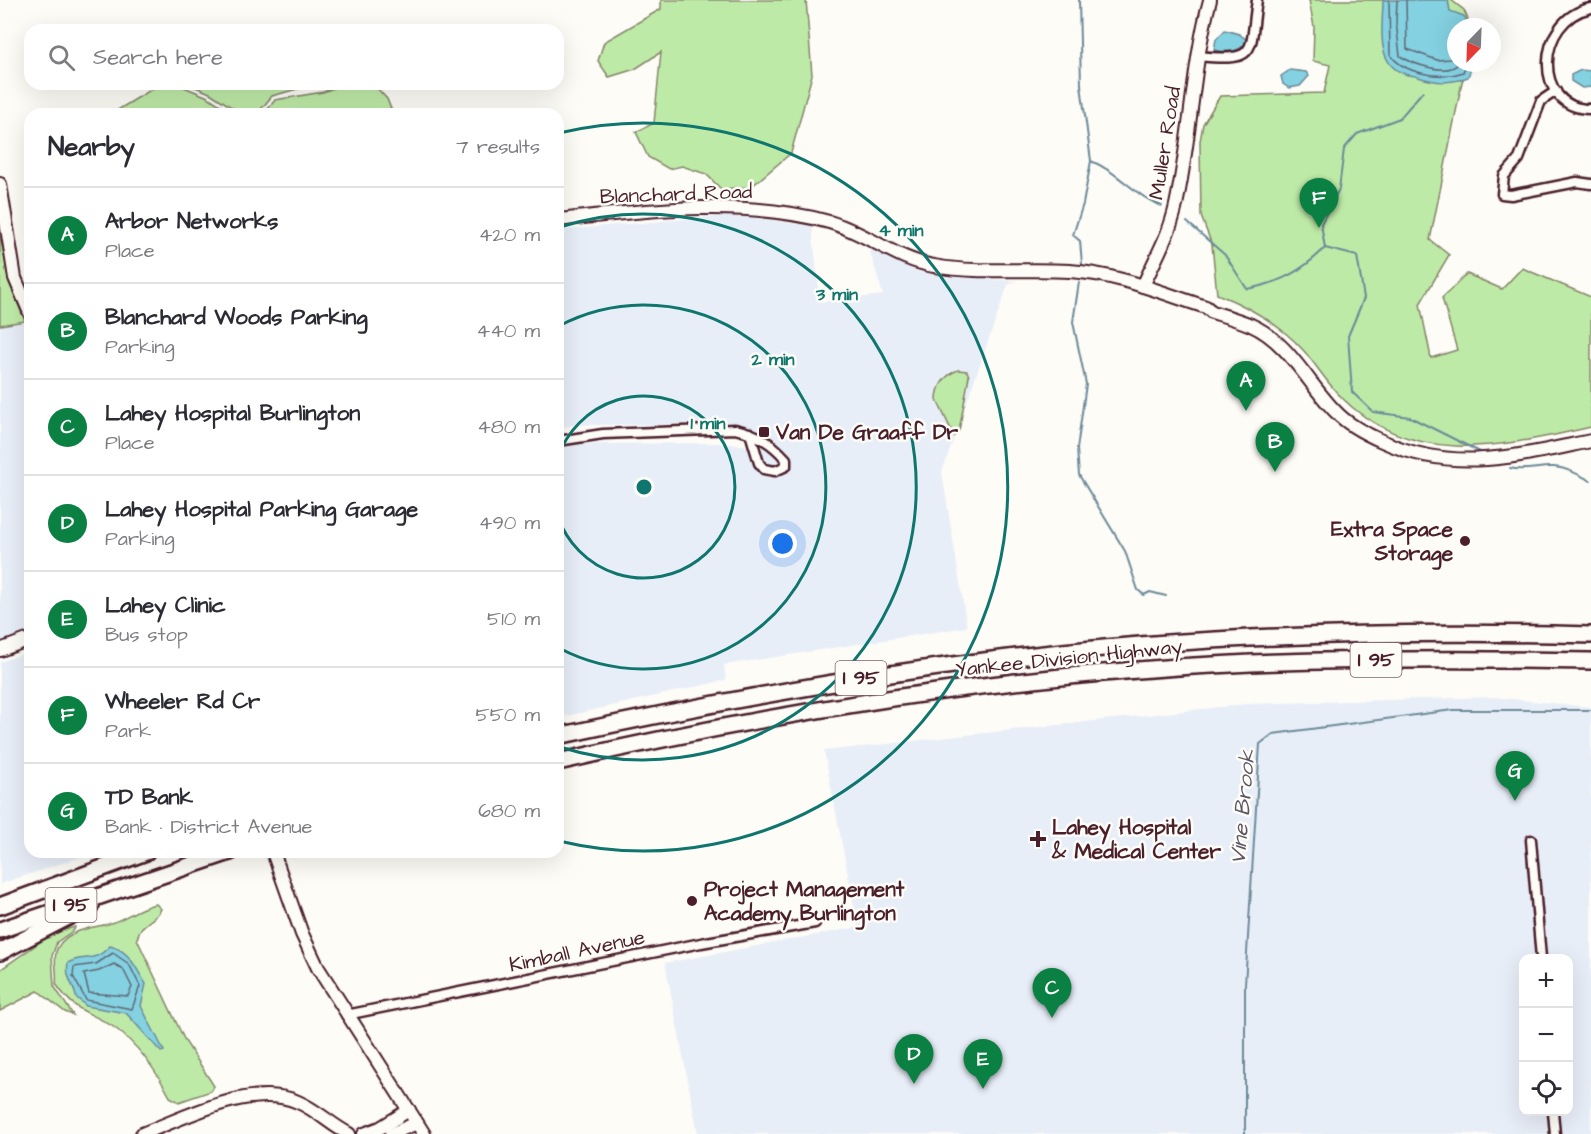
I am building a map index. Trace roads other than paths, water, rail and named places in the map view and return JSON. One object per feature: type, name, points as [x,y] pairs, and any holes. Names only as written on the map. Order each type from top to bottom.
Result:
[{"type":"highway","name":"Yankee Division Highway","points":[[564,735],[842,681],[1020,657],[1277,638],[1460,633],[1591,634]]},
{"type":"highway","name":"Yankee Division Highway","points":[[564,761],[850,706],[1085,676],[1251,663],[1454,659],[1591,661]]},
{"type":"highway","name":"I 95","points":[[0,906],[129,858]]},
{"type":"highway","name":"I 95","points":[[0,930],[212,858]]},
{"type":"highway","points":[[0,952],[142,881]]},
{"type":"highway","points":[[0,897],[40,890]]},
{"type":"main road","name":"Muller Road","points":[[1143,286],[1165,240],[1177,204],[1198,56],[1210,0]]},
{"type":"main road","points":[[0,184],[10,255],[24,300]]},
{"type":"main road","name":"Blanchard Road","points":[[564,219],[646,211],[742,206],[833,223],[869,236],[902,256],[926,265],[1069,271],[1115,277],[1206,307],[1212,312],[1251,325],[1263,332],[1286,351],[1338,414],[1371,436],[1414,454],[1454,461],[1478,461],[1591,441]]},
{"type":"main road","points":[[0,650],[24,641]]},
{"type":"main road","points":[[275,858],[310,953],[346,1015],[421,1129],[391,1134]]},
{"type":"main road","points":[[142,1134],[230,1101],[265,1096],[298,1102],[349,1134]]},
{"type":"main road","points":[[364,1134],[380,1128],[409,1110]]},
{"type":"street","points":[[1198,56],[1229,59],[1243,55],[1250,49],[1257,0]]},
{"type":"street","points":[[1591,8],[1576,12],[1553,36],[1548,60],[1551,80],[1556,91],[1567,104],[1591,109]]},
{"type":"street","points":[[1556,91],[1540,101],[1519,159],[1504,176],[1502,194],[1511,195],[1577,182],[1591,184]]},
{"type":"street","points":[[564,440],[587,435],[728,429],[750,433],[774,446],[786,459],[786,466],[775,471],[764,469],[759,463],[750,433]]},
{"type":"street","points":[[1531,840],[1541,954]]},
{"type":"street","name":"Kimball Avenue","points":[[346,1015],[701,943],[815,923]]},
{"type":"street","points":[[1553,1116],[1554,1134]]},
{"type":"water","points":[[1383,0],[1448,0],[1450,11],[1465,18],[1447,18],[1447,72],[1470,72],[1468,77],[1449,82],[1437,81],[1407,75],[1395,69],[1388,62],[1384,53]]},
{"type":"water","points":[[1225,30],[1239,34],[1247,40],[1237,50],[1224,52],[1214,50],[1216,39]]},
{"type":"water","points":[[1290,70],[1306,72],[1309,76],[1300,86],[1289,88],[1283,84],[1281,76]]},
{"type":"water","points":[[1581,70],[1591,71],[1591,87],[1582,88],[1571,81],[1571,75]]},
{"type":"water","points":[[110,946],[128,956],[146,984],[141,1006],[164,1051],[161,1052],[126,1013],[86,1006],[76,997],[68,973],[68,963],[98,955]]},
{"type":"waterway","points":[[1079,0],[1081,85],[1091,161],[1083,204],[1073,235],[1080,241],[1082,264]]},
{"type":"waterway","points":[[1325,248],[1321,224],[1339,189],[1344,149],[1357,134],[1400,118],[1423,91]]},
{"type":"waterway","points":[[1091,161],[1110,171],[1144,197],[1162,206]]},
{"type":"waterway","points":[[1187,222],[1225,255],[1247,289],[1290,275],[1325,248]]},
{"type":"waterway","points":[[1325,248],[1357,256],[1364,298],[1348,336],[1352,392],[1373,412],[1410,417],[1484,454]]},
{"type":"waterway","points":[[1079,282],[1073,322],[1086,384],[1077,449],[1079,475],[1125,551],[1138,590],[1144,595],[1150,592],[1166,596]]},
{"type":"waterway","points":[[1510,468],[1559,468],[1591,481]]},
{"type":"waterway","name":"Vine Brook","points":[[1245,1134],[1245,985],[1260,744],[1273,734],[1453,710],[1591,710]]},
{"type":"place","name":"Wheeler Rd Cr","points":[[1319,228]]},
{"type":"place","name":"Arbor Networks","points":[[1246,411]]},
{"type":"place","name":"Van De Graaff Dr","points":[[764,432]]},
{"type":"place","name":"Blanchard Woods Parking","points":[[1275,472]]},
{"type":"place","name":"Extra Space Storage","points":[[1465,541]]},
{"type":"place","name":"TD Bank","points":[[1515,801]]},
{"type":"place","name":"Lahey Hospital & Medical Center","points":[[1038,839]]},
{"type":"place","name":"Project Management Academy Burlington","points":[[692,901]]},
{"type":"place","name":"Lahey Hospital Burlington","points":[[1052,1018]]},
{"type":"place","name":"Lahey Hospital Parking Garage","points":[[914,1084]]},
{"type":"place","name":"Lahey Clinic","points":[[983,1089]]}]
